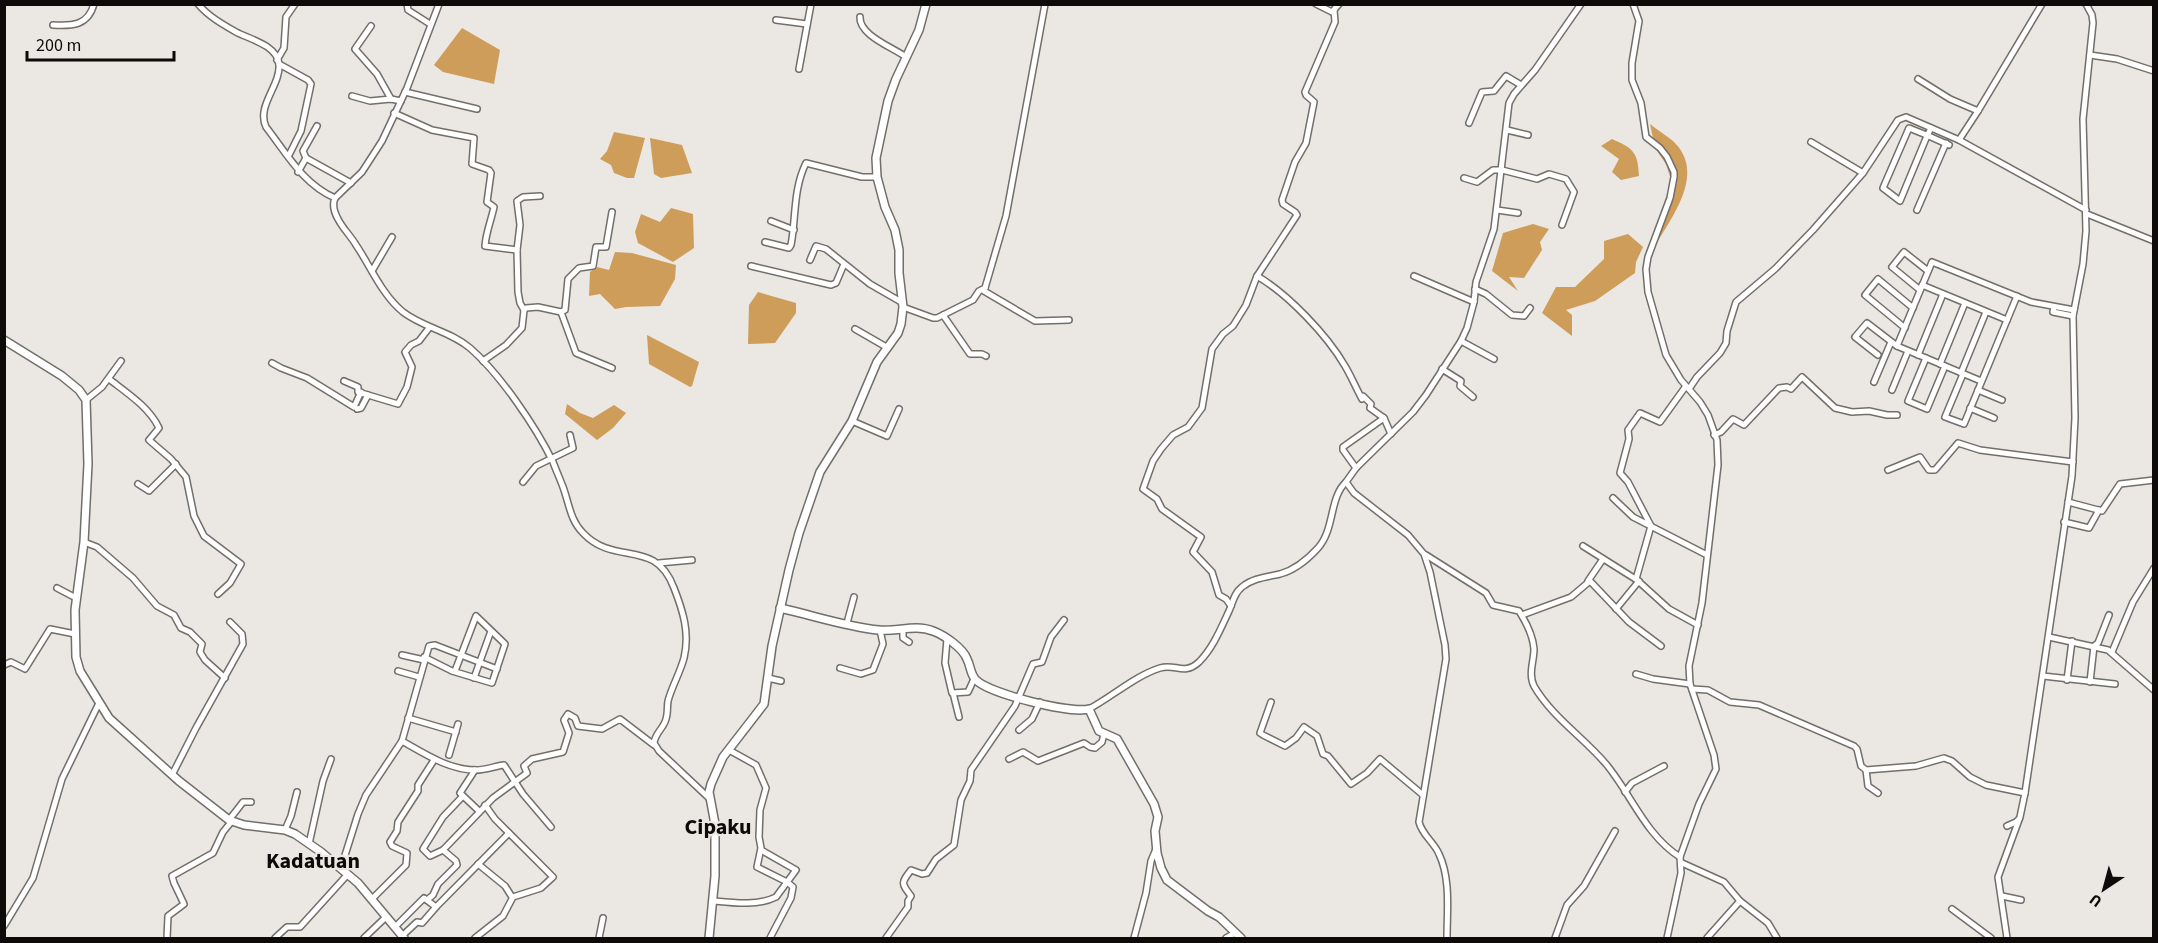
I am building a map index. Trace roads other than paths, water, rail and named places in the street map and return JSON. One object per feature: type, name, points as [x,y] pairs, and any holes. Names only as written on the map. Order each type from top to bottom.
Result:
[{"type":"street","points":[[53,25],[80,24],[90,14],[94,4]]},
{"type":"street","points":[[198,4],[211,17],[259,42],[278,62],[309,81],[300,133],[289,155]]},
{"type":"street","points":[[295,4],[286,17],[284,48],[278,62],[277,77],[268,100],[264,122],[298,171],[315,187],[335,198]]},
{"type":"street","points":[[407,4],[408,10],[430,24]]},
{"type":"street","points":[[439,4],[402,101],[382,141],[362,172],[335,198],[333,204],[338,219],[391,301],[403,312],[429,328],[461,341],[483,361],[522,412],[550,458],[563,487],[574,521],[592,542],[604,549],[640,555],[659,562],[692,560]]},
{"type":"street","points":[[799,69],[811,4]]},
{"type":"street","points":[[709,939],[714,901],[715,824],[710,792],[714,776],[729,750],[762,709],[780,608],[799,533],[820,472],[852,421],[872,372],[900,329],[903,305],[899,250],[895,230],[885,207],[877,177],[876,158],[885,110],[919,30],[926,4]]},
{"type":"street","points":[[1045,4],[1006,216],[984,291],[1035,321],[1069,320]]},
{"type":"street","points":[[1316,4],[1329,12],[1332,12],[1339,4]]},
{"type":"street","points":[[780,608],[880,630],[922,627],[939,633],[966,656],[974,679],[989,689],[1018,699],[1079,711],[1089,710],[1140,677],[1160,668],[1168,666],[1191,668],[1200,661],[1219,633],[1237,591],[1242,586],[1288,571],[1307,559],[1318,548],[1331,526],[1337,496],[1346,482],[1356,468],[1426,395],[1461,341],[1467,328],[1475,289],[1494,229],[1509,103],[1581,4]]},
{"type":"street","points":[[1633,4],[1639,21],[1632,63],[1632,80],[1641,103],[1646,136],[1660,148],[1674,172],[1674,184],[1670,198],[1648,257],[1646,269],[1648,292],[1666,355],[1704,409],[1714,435],[1718,465],[1702,603],[1690,657],[1691,686],[1714,755],[1716,769],[1699,804],[1681,860],[1667,939]]},
{"type":"street","points":[[1959,140],[2042,4]]},
{"type":"street","points":[[2007,939],[1998,878],[2020,817],[2025,793],[2073,462],[2075,418],[2073,313],[2084,252],[2086,212],[2083,119],[2092,23],[2092,15],[2086,4]]},
{"type":"street","points":[[1231,606],[1219,595],[1212,572],[1193,552],[1201,537],[1162,509],[1157,500],[1143,489],[1161,449],[1173,435],[1185,430],[1202,408],[1212,349],[1223,334],[1233,326],[1246,305],[1257,276],[1297,215],[1282,201],[1296,160],[1306,141],[1314,102],[1305,92],[1335,22],[1334,10]]},
{"type":"street","points":[[860,17],[859,23],[864,30],[906,57]]},
{"type":"street","points":[[776,20],[807,24]]},
{"type":"street","points":[[371,26],[355,49],[377,74],[391,99]]},
{"type":"street","points":[[2090,55],[2117,59],[2154,71]]},
{"type":"street","points":[[1469,123],[1481,93],[1494,91],[1506,76],[1521,85]]},
{"type":"street","points":[[1918,79],[1961,105],[1978,111]]},
{"type":"street","points":[[405,92],[477,109]]},
{"type":"street","points":[[352,96],[370,101],[391,99],[402,101]]},
{"type":"street","points":[[394,113],[430,129],[474,138],[472,164],[489,170],[491,173],[487,203],[494,207],[487,229],[485,246],[517,250]]},
{"type":"street","points":[[1616,609],[1637,580],[1651,526],[1628,482],[1620,473],[1629,440],[1628,431],[1640,413],[1656,422],[1661,422],[1687,387],[1726,344],[1727,331],[1736,302],[1793,251],[1863,173],[1898,120],[1906,117],[1959,140],[2086,212],[2154,241]]},
{"type":"street","points":[[303,151],[316,126]]},
{"type":"street","points":[[1917,210],[1948,144],[1927,136],[1909,128],[1883,188],[1900,201],[1927,136],[1931,128]]},
{"type":"street","points":[[1507,130],[1528,135]]},
{"type":"street","points":[[1811,142],[1863,173]]},
{"type":"street","points":[[296,149],[303,151]]},
{"type":"street","points":[[303,151],[306,158],[351,183]]},
{"type":"street","points":[[298,171],[306,158]]},
{"type":"street","points":[[765,242],[789,248],[791,246],[794,210],[806,164],[862,177],[877,177]]},
{"type":"street","points":[[1464,178],[1477,182],[1493,170],[1502,170],[1537,179],[1549,174],[1566,179],[1574,192],[1562,225]]},
{"type":"street","points":[[483,361],[501,349],[519,331],[524,310],[518,292],[517,250],[520,225],[517,201],[523,197],[540,196]]},
{"type":"street","points":[[1497,210],[1518,213]]},
{"type":"street","points":[[561,312],[567,307],[567,285],[570,277],[580,267],[592,267],[596,247],[606,246],[612,212]]},
{"type":"street","points":[[771,221],[794,230]]},
{"type":"street","points":[[372,271],[392,237]]},
{"type":"street","points":[[810,260],[814,248],[818,246],[826,249],[870,284],[903,305],[933,318],[973,300],[979,291],[985,288]]},
{"type":"street","points":[[1928,271],[1904,252],[1892,267],[1921,288],[1943,294],[2007,320]]},
{"type":"street","points":[[1897,346],[1932,262],[2031,302],[2054,307],[2053,312],[2073,313]]},
{"type":"street","points":[[751,266],[831,285],[836,283],[844,264]]},
{"type":"street","points":[[1257,276],[1282,293],[1306,318],[1345,365],[1362,399],[1363,396],[1371,405],[1370,408],[1384,418],[1391,434]]},
{"type":"street","points":[[1414,276],[1474,302]]},
{"type":"street","points":[[1905,328],[1865,295],[1878,279],[1913,308]]},
{"type":"street","points":[[1475,289],[1486,294],[1514,316],[1524,316],[1530,308]]},
{"type":"street","points":[[1918,355],[1943,294]]},
{"type":"street","points":[[1986,312],[1945,417],[1964,424],[2017,296]]},
{"type":"street","points":[[1926,358],[1908,401],[1927,409],[1965,303]]},
{"type":"street","points":[[524,310],[532,306],[561,312]]},
{"type":"street","points":[[561,312],[576,353],[612,368]]},
{"type":"street","points":[[944,315],[970,354],[986,356]]},
{"type":"street","points":[[1878,355],[1855,337],[1867,322],[1897,346],[1981,381]]},
{"type":"street","points":[[344,381],[358,387],[358,391],[396,404],[399,403],[407,387],[412,367],[405,352],[419,341],[429,328]]},
{"type":"street","points":[[855,329],[888,348]]},
{"type":"street","points":[[4,340],[62,376],[79,390],[86,400],[88,464],[84,542],[76,598],[75,634],[78,666],[99,703],[116,726],[172,775],[231,820],[244,825],[285,830],[309,844],[348,874],[403,937],[417,922],[422,923],[509,833]]},
{"type":"street","points":[[1461,341],[1494,359]]},
{"type":"street","points":[[1874,382],[1891,342]]},
{"type":"street","points":[[1892,390],[1908,351]]},
{"type":"street","points":[[86,400],[102,387],[121,361]]},
{"type":"street","points":[[272,363],[307,378],[354,407],[361,392]]},
{"type":"street","points":[[1442,369],[1461,381],[1460,386],[1473,397]]},
{"type":"street","points":[[1714,435],[1721,432],[1733,419],[1744,425],[1779,388],[1791,388],[1802,377],[1835,408],[1852,412],[1869,411],[1887,416],[1897,415]]},
{"type":"street","points":[[109,379],[132,397],[159,428],[150,440],[176,464],[186,477],[194,516],[204,536],[241,565],[230,583],[218,594]]},
{"type":"street","points":[[1978,390],[2002,400]]},
{"type":"street","points":[[357,409],[362,408],[368,394]]},
{"type":"street","points":[[1970,408],[1994,418]]},
{"type":"street","points":[[852,421],[887,436],[899,410]]},
{"type":"street","points":[[1356,468],[1343,447],[1384,418]]},
{"type":"street","points":[[1185,423],[1194,420]]},
{"type":"street","points":[[523,482],[536,466],[573,448],[570,435]]},
{"type":"street","points":[[1888,470],[1920,457],[1932,470],[1958,443],[1980,450],[2073,462]]},
{"type":"street","points":[[138,484],[149,491],[176,464]]},
{"type":"street","points":[[2068,502],[2102,511],[2121,483],[2154,480]]},
{"type":"street","points":[[1346,482],[1354,493],[1413,539],[1424,555],[1430,572],[1446,659],[1429,770],[1419,815],[1420,826],[1440,854],[1447,899],[1446,939]]},
{"type":"street","points":[[1613,498],[1633,517],[1707,555]]},
{"type":"street","points":[[2064,522],[2089,528],[2098,510]]},
{"type":"street","points":[[84,542],[97,546],[133,578],[157,606],[172,613],[181,628],[190,632],[202,644],[200,652],[204,660],[225,678]]},
{"type":"street","points":[[1583,546],[1637,580],[1669,609],[1698,625]]},
{"type":"street","points":[[1424,555],[1486,593],[1493,605],[1516,609],[1522,615],[1533,644],[1531,675],[1535,687],[1556,715],[1606,764],[1624,792],[1667,847],[1681,860],[1719,879],[1731,889],[1740,901],[1764,920],[1777,939]]},
{"type":"street","points":[[1522,615],[1570,598],[1588,581],[1603,559]]},
{"type":"street","points":[[655,746],[654,738],[666,720],[669,700],[684,657],[687,632],[675,588],[668,573],[659,562]]},
{"type":"street","points":[[2112,652],[2133,602],[2154,568]]},
{"type":"street","points":[[1588,581],[1592,582],[1632,625],[1661,646]]},
{"type":"street","points":[[57,588],[76,598]]},
{"type":"street","points":[[847,623],[854,597]]},
{"type":"street","points":[[2090,682],[2094,646],[2098,643],[2109,615]]},
{"type":"street","points":[[402,655],[424,659],[455,671],[491,684],[505,645],[476,616],[455,671]]},
{"type":"street","points":[[886,939],[908,907],[911,896],[903,886],[903,881],[911,870],[927,873],[935,859],[954,845],[961,801],[970,781],[970,771],[1016,706],[1033,664],[1042,662],[1051,637],[1064,620]]},
{"type":"street","points":[[172,775],[243,640],[242,634],[230,622]]},
{"type":"street","points":[[4,665],[10,662],[25,669],[50,629],[75,634]]},
{"type":"street","points":[[903,629],[903,637],[909,642]]},
{"type":"street","points":[[840,668],[861,674],[873,670],[883,644],[880,630]]},
{"type":"street","points":[[474,678],[491,631]]},
{"type":"street","points":[[2049,637],[2112,652],[2154,690]]},
{"type":"street","points":[[947,639],[945,663],[959,717]]},
{"type":"street","points":[[2067,680],[2072,641]]},
{"type":"street","points":[[341,868],[366,795],[402,741],[429,646],[435,645],[497,669]]},
{"type":"street","points":[[398,671],[419,677]]},
{"type":"street","points":[[1636,674],[1708,690],[1730,702],[1759,705],[1847,742],[1858,752],[1860,765],[1866,770],[1906,768],[1946,758],[1970,777],[1986,785],[2025,793]]},
{"type":"street","points":[[2043,676],[2115,684]]},
{"type":"street","points":[[768,678],[781,681]]},
{"type":"street","points":[[953,693],[968,692],[974,679]]},
{"type":"street","points":[[1019,730],[1032,719],[1040,702]]},
{"type":"street","points":[[1271,702],[1260,733],[1263,735],[1285,746],[1305,727],[1317,736],[1323,754],[1328,756],[1351,783],[1367,773],[1380,759],[1423,795]]},
{"type":"street","points":[[4,926],[33,878],[62,779],[99,703]]},
{"type":"street","points":[[1089,710],[1096,726],[1104,734],[1117,739],[1154,804],[1158,817],[1155,831],[1156,849],[1167,880],[1208,911],[1219,916],[1241,939]]},
{"type":"street","points":[[463,796],[443,817],[423,849],[430,856],[443,850],[479,810],[526,773],[524,766],[532,759],[563,752],[568,734],[564,725],[567,716],[574,717],[578,726],[601,729],[620,719],[655,746],[710,799]]},
{"type":"street","points":[[408,718],[456,732]]},
{"type":"street","points":[[449,755],[458,724]]},
{"type":"street","points":[[1010,759],[1023,752],[1038,761],[1084,743],[1095,748],[1102,742],[1104,734]]},
{"type":"street","points":[[402,741],[434,760],[455,767],[475,770],[504,765],[514,782],[551,827]]},
{"type":"street","points":[[729,750],[755,764],[765,782],[766,791],[760,810],[762,815],[760,821],[761,850],[757,867],[787,882],[793,889],[770,939]]},
{"type":"street","points":[[309,844],[323,781],[332,759]]},
{"type":"street","points":[[372,899],[404,870],[407,853],[392,846],[390,842],[397,831],[397,824],[418,790],[418,784],[434,760]]},
{"type":"street","points":[[1624,792],[1632,783],[1664,766]]},
{"type":"street","points":[[475,770],[460,792],[479,810]]},
{"type":"street","points":[[1866,770],[1868,786],[1878,793]]},
{"type":"street","points":[[285,830],[297,792]]},
{"type":"street","points":[[167,939],[168,916],[184,904],[172,876],[213,853],[223,832],[243,802],[252,802]]},
{"type":"street","points":[[474,939],[502,918],[512,897],[541,888],[553,876],[495,819],[485,805]]},
{"type":"street","points":[[2007,826],[2016,822],[2020,817]]},
{"type":"street","points":[[1555,939],[1566,907],[1584,886],[1615,831]]},
{"type":"street","points":[[1134,939],[1151,861],[1156,849]]},
{"type":"street","points":[[427,900],[456,867],[457,863],[443,850]]},
{"type":"street","points":[[714,901],[740,903],[773,899],[795,869],[761,850]]},
{"type":"street","points":[[478,864],[505,886],[512,897]]},
{"type":"street","points":[[276,939],[288,927],[300,927],[348,874]]},
{"type":"street","points":[[444,878],[454,889]]},
{"type":"street","points":[[2002,896],[2021,900]]},
{"type":"street","points":[[395,927],[423,899],[436,907]]},
{"type":"street","points":[[1707,939],[1740,901]]},
{"type":"street","points":[[1952,909],[1991,939]]},
{"type":"street","points":[[364,939],[386,917]]},
{"type":"street","points":[[599,939],[603,918]]},
{"type":"street","points":[[1226,939],[1235,933]]},
{"type":"district","name":"Cipaku","points":[[718,826]]},
{"type":"district","name":"Kadatuan","points":[[313,860]]}]
